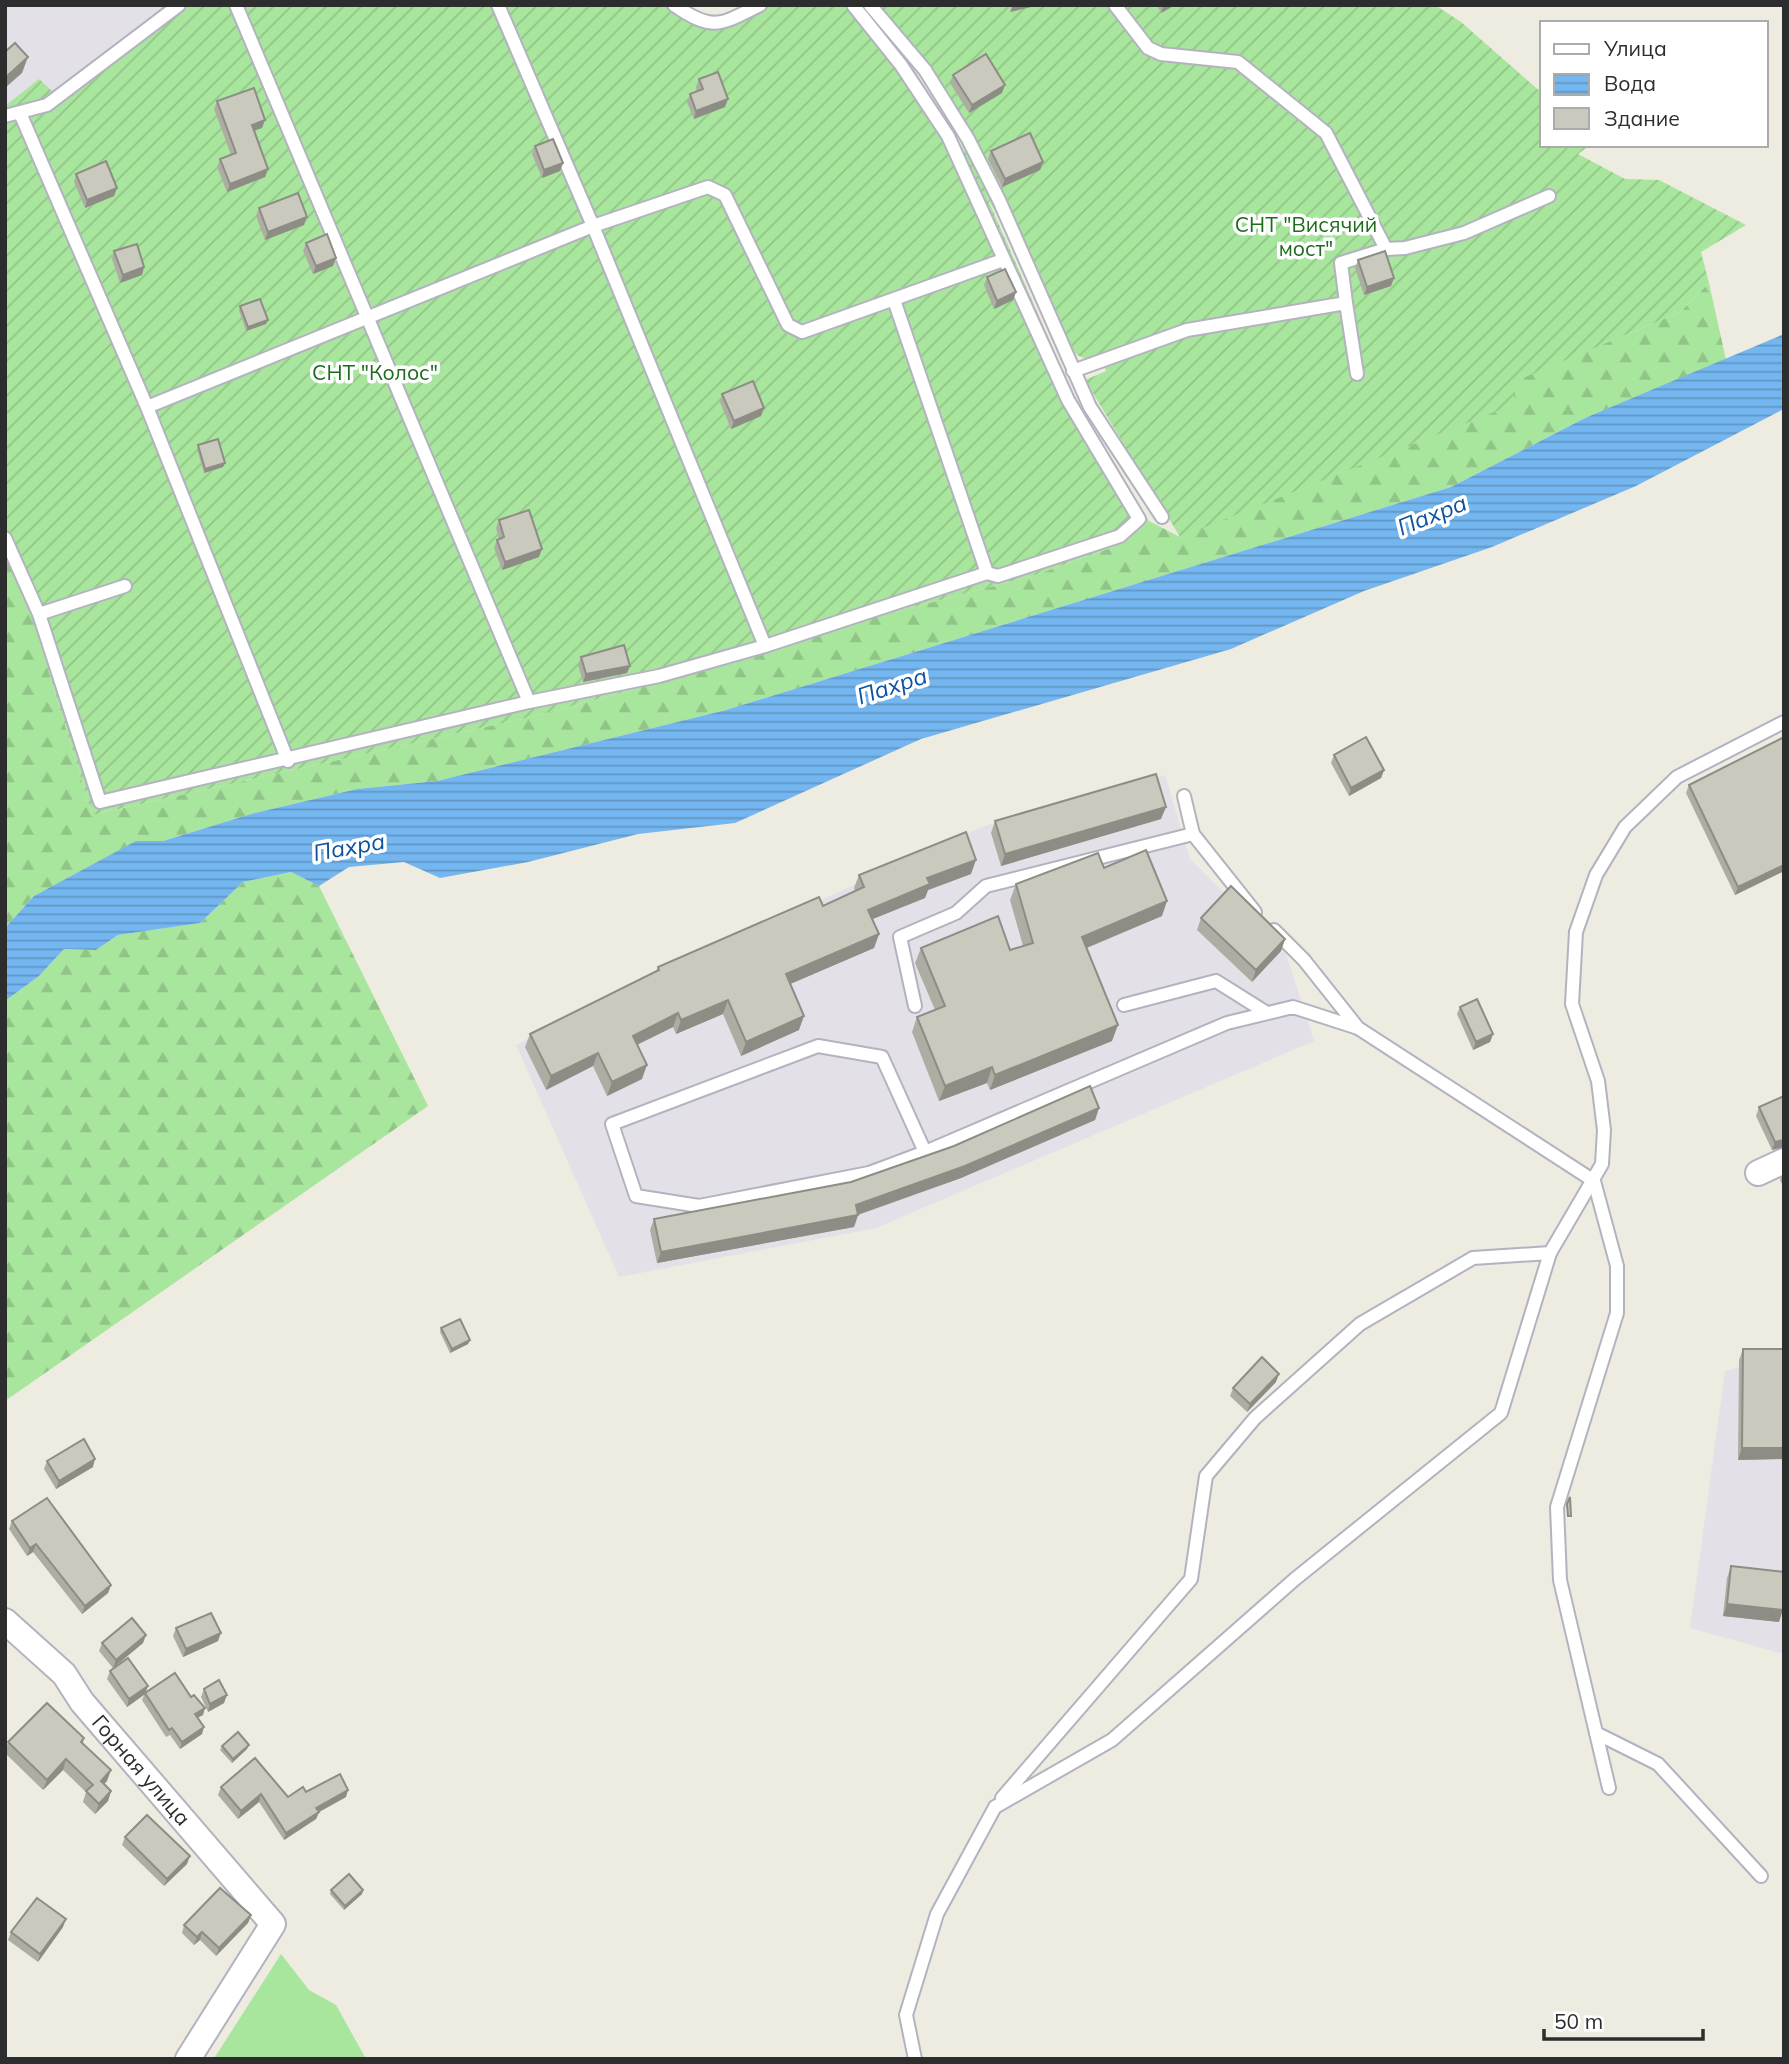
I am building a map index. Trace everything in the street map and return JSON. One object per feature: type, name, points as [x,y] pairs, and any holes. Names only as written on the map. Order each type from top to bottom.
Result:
[{"type":"street","points":[[1758,1172],[1784,1161]]},
{"type":"street","name":"Горная улица","points":[[5,1621],[64,1674],[82,1702],[273,1924],[188,2059]]},
{"type":"lane","points":[[5,116],[47,105],[179,5]]},
{"type":"lane","points":[[236,5],[529,702]]},
{"type":"lane","points":[[498,5],[593,226],[765,646]]},
{"type":"lane","points":[[674,5],[693,18],[720,25],[760,5]]},
{"type":"lane","points":[[5,538],[39,614],[100,802],[288,761],[529,702],[659,676],[765,646],[987,573],[998,576],[1120,536],[1139,519],[1068,400],[948,136],[901,65],[853,5]]},
{"type":"lane","points":[[870,5],[925,70],[968,139],[999,200],[1090,407],[1162,517]]},
{"type":"lane","points":[[1115,5],[1148,48],[1161,54],[1238,62],[1326,132],[1386,249]]},
{"type":"lane","points":[[20,113],[147,407],[288,761]]},
{"type":"lane","points":[[147,407],[593,226],[708,187],[725,195],[788,325],[802,332],[1003,260]]},
{"type":"lane","points":[[1357,374],[1341,263],[1386,249],[1405,248],[1464,233],[1549,196]]},
{"type":"lane","points":[[894,300],[987,573]]},
{"type":"lane","points":[[1073,371],[1187,330],[1346,303]]},
{"type":"lane","points":[[39,614],[125,586]]},
{"type":"lane","points":[[995,1807],[1112,1740],[1295,1579],[1501,1413],[1550,1253],[1602,1164],[1604,1130],[1598,1080],[1572,1004],[1576,932],[1596,876],[1625,827],[1677,777],[1784,722]]},
{"type":"lane","points":[[1184,796],[1193,834],[1255,912],[1304,960],[1358,1028]]},
{"type":"lane","points":[[915,1006],[900,937],[956,913],[986,886],[1193,834]]},
{"type":"lane","points":[[1124,1005],[1216,981],[1267,1013]]},
{"type":"lane","points":[[925,1152],[882,1057],[818,1046],[612,1124],[636,1196],[699,1206],[869,1173],[925,1152],[1227,1023],[1293,1007],[1358,1028],[1594,1181],[1617,1266],[1617,1313],[1557,1507],[1560,1580],[1609,1788]]},
{"type":"lane","points":[[915,2059],[906,2015],[937,1914],[995,1807],[1191,1578],[1206,1476],[1255,1418],[1360,1324],[1473,1258],[1550,1253]]},
{"type":"lane","points":[[1596,1733],[1658,1764],[1761,1876]]},
{"type":"shaded area","points":[[5,5],[165,5],[54,94],[39,80],[5,106]]},
{"type":"shaded area","points":[[1165,775],[1190,859],[1286,954],[1314,1041],[876,1228],[619,1277],[516,1045],[642,978],[981,827]]},
{"type":"shaded area","points":[[1784,1315],[1784,1654],[1690,1628],[1725,1371],[1782,1356]]},
{"type":"green space","name":"СНТ \"Колос\"","points":[[165,5],[687,5],[699,13],[726,16],[747,5],[862,5],[914,70],[965,153],[929,65],[880,5],[1435,5],[1461,22],[1540,91],[1540,147],[1587,147],[1578,154],[1625,179],[1659,180],[1746,225],[1701,252],[1709,283],[1680,312],[1518,380],[1512,405],[1180,537],[1085,380],[1106,371],[1101,355],[1088,360],[1077,355],[1067,344],[986,195],[1074,396],[1149,521],[1124,543],[1035,575],[876,617],[769,653],[535,716],[92,815],[33,620],[5,553],[5,106],[39,79],[55,94]]},
{"type":"green space","points":[[1709,283],[1726,360],[1585,418],[1451,487],[726,710],[437,781],[357,789],[251,814],[163,841],[136,842],[34,896],[5,928],[5,553],[33,620],[92,815],[535,716],[769,653],[876,617],[1035,575],[1124,543],[1149,521],[1180,537],[1517,380],[1680,312]]},
{"type":"green space","points":[[291,872],[319,886],[428,1106],[5,1401],[5,1001],[39,976],[64,949],[96,950],[118,935],[200,923],[243,882]]},
{"type":"green space","points":[[281,1954],[309,1990],[336,2005],[366,2059],[215,2057]]},
{"type":"water","name":"Пахра","points":[[1784,334],[1784,409],[1636,486],[1492,547],[1364,591],[1231,649],[921,739],[735,823],[638,834],[528,862],[440,878],[404,862],[349,867],[319,886],[291,872],[243,882],[200,923],[118,935],[96,950],[64,949],[39,976],[5,1001],[5,928],[34,896],[136,841],[163,841],[251,814],[357,789],[437,781],[726,710],[1451,487],[1585,418]]},
{"type":"building","points":[[15,43],[28,57],[5,78],[5,52]]},
{"type":"building","points":[[986,54],[1005,85],[972,105],[953,75]]},
{"type":"building","points":[[718,72],[728,99],[696,111],[690,94],[703,89],[699,79]]},
{"type":"building","points":[[254,88],[265,120],[252,125],[268,169],[230,184],[220,159],[236,153],[217,101]]},
{"type":"building","points":[[1030,133],[1043,162],[1005,179],[991,151]]},
{"type":"building","points":[[553,139],[563,163],[544,170],[535,146]]},
{"type":"building","points":[[106,161],[117,188],[87,200],[76,174]]},
{"type":"building","points":[[298,193],[307,217],[268,232],[259,208]]},
{"type":"building","points":[[327,234],[336,258],[316,266],[306,243]]},
{"type":"building","points":[[137,244],[144,267],[123,275],[114,251]]},
{"type":"building","points":[[1385,251],[1394,278],[1367,287],[1358,260]]},
{"type":"building","points":[[1005,269],[1016,292],[997,301],[987,277]]},
{"type":"building","points":[[260,299],[268,320],[248,327],[240,306]]},
{"type":"building","points":[[753,381],[764,408],[734,421],[722,394]]},
{"type":"building","points":[[218,439],[225,463],[205,469],[198,445]]},
{"type":"building","points":[[529,510],[542,549],[505,562],[497,540],[504,537],[499,520]]},
{"type":"building","points":[[624,645],[630,666],[586,674],[581,657]]},
{"type":"building","points":[[1366,737],[1384,770],[1351,788],[1334,755]]},
{"type":"building","points":[[1784,737],[1784,865],[1738,887],[1689,785]]},
{"type":"building","points":[[1156,774],[1166,807],[1005,854],[995,821]]},
{"type":"building","points":[[966,832],[976,860],[927,878],[930,884],[868,910],[879,934],[786,974],[804,1016],[746,1042],[728,1000],[681,1020],[678,1013],[633,1036],[647,1065],[612,1082],[598,1053],[551,1076],[530,1034],[659,970],[658,967],[819,897],[823,906],[864,887],[859,875]]},
{"type":"building","points":[[1146,850],[1167,901],[1082,937],[1118,1025],[995,1075],[992,1067],[945,1086],[917,1017],[945,1006],[921,948],[998,916],[1010,950],[1033,943],[1016,884],[1098,853],[1104,868]]},
{"type":"building","points":[[1231,886],[1285,939],[1256,970],[1201,918]]},
{"type":"building","points":[[1477,999],[1493,1034],[1476,1042],[1460,1007]]},
{"type":"building","points":[[1090,1086],[1099,1108],[965,1166],[856,1205],[858,1215],[661,1252],[654,1219],[851,1182],[954,1146]]},
{"type":"building","points":[[1784,1096],[1784,1140],[1775,1142],[1759,1107]]},
{"type":"building","points":[[460,1319],[470,1340],[452,1349],[441,1328]]},
{"type":"building","points":[[1743,1349],[1784,1349],[1784,1448],[1742,1448]]},
{"type":"building","points":[[1262,1357],[1279,1374],[1250,1404],[1233,1388]]},
{"type":"building","points":[[84,1439],[95,1459],[59,1481],[47,1461]]},
{"type":"building","points":[[1570,1497],[1571,1516],[1568,1516],[1567,1504]]},
{"type":"building","points":[[47,1498],[111,1585],[85,1606],[36,1544],[30,1548],[12,1521]]},
{"type":"building","points":[[1731,1566],[1784,1572],[1783,1610],[1727,1604]]},
{"type":"building","points":[[211,1613],[221,1633],[186,1649],[176,1628]]},
{"type":"building","points":[[132,1618],[146,1635],[116,1660],[102,1643]]},
{"type":"building","points":[[128,1658],[148,1686],[129,1699],[110,1671]]},
{"type":"building","points":[[175,1673],[191,1697],[194,1695],[205,1708],[195,1714],[204,1727],[182,1742],[172,1728],[169,1730],[145,1693]]},
{"type":"building","points":[[219,1680],[227,1695],[210,1704],[204,1689]]},
{"type":"building","points":[[47,1703],[84,1738],[81,1742],[111,1770],[101,1781],[111,1791],[99,1804],[86,1791],[93,1785],[66,1759],[47,1780],[8,1742]]},
{"type":"building","points":[[238,1732],[249,1745],[233,1759],[222,1746]]},
{"type":"building","points":[[255,1758],[288,1797],[303,1787],[306,1792],[340,1774],[348,1790],[316,1808],[319,1812],[286,1833],[261,1794],[241,1811],[221,1787]]},
{"type":"building","points":[[147,1815],[190,1856],[167,1879],[125,1837]]},
{"type":"building","points":[[349,1874],[363,1890],[345,1906],[331,1890]]},
{"type":"building","points":[[220,1888],[251,1915],[219,1948],[202,1932],[197,1937],[184,1925]]},
{"type":"building","points":[[37,1898],[66,1919],[40,1954],[11,1932]]},
{"type":"park label","name":"СНТ \"Висячий мост\"","points":[[1306,237]]}]
